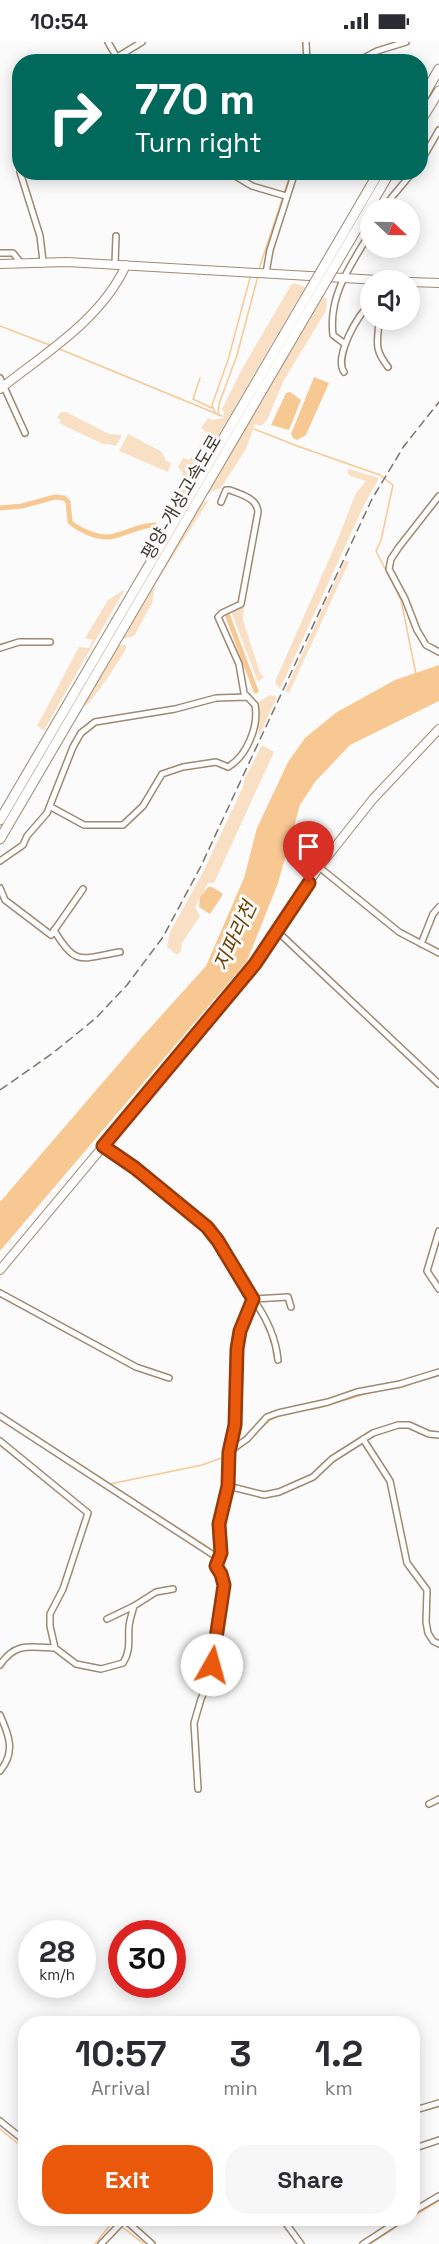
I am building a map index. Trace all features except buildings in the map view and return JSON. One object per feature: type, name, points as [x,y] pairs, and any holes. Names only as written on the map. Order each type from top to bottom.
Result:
[{"type":"highway","points":[[428,88],[439,69]]},
{"type":"highway","points":[[428,109],[439,91]]},
{"type":"highway","name":"평양-개성고속도로","points":[[0,839],[305,307],[375,180]]},
{"type":"highway","name":"평양-개성고속도로","points":[[0,820],[305,307],[385,180]]},
{"type":"main road","points":[[0,264],[43,261],[360,279]]},
{"type":"main road","points":[[1,384],[90,317],[120,277],[126,265]]},
{"type":"main road","points":[[420,282],[439,283]]},
{"type":"main road","points":[[0,1270],[255,964],[320,867],[373,799],[439,729]]},
{"type":"street","points":[[120,54],[142,42]]},
{"type":"street","points":[[371,54],[406,42]]},
{"type":"street","points":[[428,149],[439,130]]},
{"type":"street","points":[[23,180],[40,236],[43,261]]},
{"type":"street","points":[[242,180],[252,186],[284,195]]},
{"type":"street","points":[[261,273],[270,250],[284,195],[291,180]]},
{"type":"street","points":[[391,198],[406,180]]},
{"type":"street","points":[[115,264],[117,236]]},
{"type":"street","points":[[345,344],[336,339],[333,331],[336,296],[343,278],[360,249]]},
{"type":"street","points":[[0,253],[13,253],[21,263]]},
{"type":"street","points":[[344,372],[341,367],[345,344],[360,317]]},
{"type":"street","points":[[378,330],[377,351],[387,367]]},
{"type":"street","points":[[1,384],[25,433]]},
{"type":"street","points":[[51,807],[84,825],[123,825],[143,806],[162,774],[183,767],[216,762],[223,767],[232,765],[250,741],[254,726],[255,705],[247,697],[243,688],[238,664],[218,617],[241,604],[258,512],[254,502],[230,490],[226,490],[220,502]]},
{"type":"street","points":[[439,496],[399,547],[391,559],[389,569],[426,645],[439,652]]},
{"type":"street","points":[[0,648],[20,642],[50,642]]},
{"type":"street","points":[[0,861],[23,845],[51,807],[73,747],[81,733],[95,722],[176,709],[216,698],[247,697]]},
{"type":"street","points":[[320,867],[399,932],[439,953]]},
{"type":"street","points":[[0,888],[2,901],[51,935],[83,889]]},
{"type":"street","points":[[421,944],[433,914],[439,907]]},
{"type":"street","points":[[54,930],[67,951],[78,958],[120,952]]},
{"type":"street","points":[[277,931],[439,1084]]},
{"type":"street","points":[[103,1146],[135,1168],[207,1227],[264,1314],[277,1350],[278,1360]]},
{"type":"street","points":[[439,1231],[427,1271],[427,1275],[439,1288]]},
{"type":"street","points":[[0,1293],[136,1367],[169,1378]]},
{"type":"street","points":[[253,1299],[288,1297],[291,1307]]},
{"type":"street","points":[[198,1789],[194,1723],[212,1673],[212,1656],[224,1585],[216,1566],[221,1553],[219,1524],[228,1486],[229,1454],[235,1425],[237,1349],[240,1331],[253,1299]]},
{"type":"street","points":[[229,1454],[267,1418],[278,1413],[357,1392],[400,1384],[439,1372]]},
{"type":"street","points":[[0,1416],[218,1558]]},
{"type":"street","points":[[228,1486],[264,1495],[279,1492],[313,1477],[332,1459],[373,1433],[398,1425],[409,1425],[429,1434],[439,1435]]},
{"type":"street","points":[[363,1439],[390,1481],[407,1563],[427,1590],[428,1633],[433,1641],[439,1644]]},
{"type":"street","points":[[0,1441],[88,1513],[63,1589],[50,1614],[55,1648],[82,1667],[101,1669],[123,1663],[130,1647],[129,1625],[134,1606]]},
{"type":"street","points":[[107,1619],[156,1592],[173,1589]]},
{"type":"street","points":[[0,1665],[9,1653],[23,1647],[55,1648]]},
{"type":"street","points":[[0,1714],[10,1738],[11,1749],[0,1771]]},
{"type":"street","points":[[429,1804],[439,1799]]},
{"type":"street","points":[[420,2108],[439,2103]]},
{"type":"street","points":[[0,2121],[18,2136]]},
{"type":"street","points":[[420,2146],[439,2140]]},
{"type":"street","points":[[420,2207],[439,2196]]},
{"type":"street","points":[[101,2244],[119,2226]]},
{"type":"street","points":[[128,2226],[152,2244]]},
{"type":"street","points":[[288,2226],[301,2244]]},
{"type":"street","points":[[363,2244],[391,2226]]},
{"type":"shaded area","points":[[294,283],[305,287],[178,504],[170,500],[183,473],[178,467],[183,458],[189,460],[196,452],[207,433],[201,428],[208,418],[212,420],[223,418],[222,409],[242,369]]},
{"type":"shaded area","points":[[323,297],[327,299],[326,311],[284,380],[267,420],[261,426],[255,424],[246,449],[224,483],[220,488],[207,494]]},
{"type":"shaded area","points":[[61,412],[66,412],[109,434],[122,435],[116,446],[103,444],[59,423],[61,420],[57,418]]},
{"type":"shaded area","points":[[128,434],[162,452],[166,461],[171,463],[168,472],[119,451]]},
{"type":"shaded area","points":[[349,469],[379,478],[363,507],[280,689],[275,682],[277,677],[356,493],[366,481],[350,476],[347,472]]},
{"type":"shaded area","points":[[209,500],[155,585],[152,603],[134,636],[123,639],[203,502]]},
{"type":"shaded area","points":[[345,560],[349,562],[289,693],[285,691]]},
{"type":"shaded area","points":[[125,589],[44,730],[37,726],[79,647],[89,648],[93,640],[85,638],[108,600]]},
{"type":"shaded area","points":[[244,606],[243,620],[260,673],[264,677],[258,682],[231,611]]},
{"type":"shaded area","points":[[119,645],[126,645],[126,649],[98,692],[87,705],[82,706]]},
{"type":"shaded area","points":[[270,695],[277,697],[259,736],[256,703]]},
{"type":"shaded area","points":[[262,745],[274,752],[214,883],[208,883],[195,907],[200,916],[177,955],[167,947],[170,932],[202,874]]},
{"type":"water","points":[[314,377],[329,383],[306,435],[297,440],[291,434]]},
{"type":"water","points":[[290,392],[301,400],[289,430],[271,425],[286,393]]},
{"type":"water","name":"지파리천","points":[[439,665],[439,701],[350,745],[315,782],[300,805],[278,883],[247,961],[0,1251],[0,1202],[206,966],[244,878],[257,828],[288,762],[305,738],[337,712],[395,680]]},
{"type":"water","points":[[208,887],[222,893],[210,914],[199,907],[200,897]]},
{"type":"waterway","points":[[259,269],[288,180]]},
{"type":"waterway","points":[[218,415],[219,404],[237,355],[258,276]]},
{"type":"waterway","points":[[215,412],[212,405],[228,360],[250,278]]},
{"type":"waterway","points":[[0,326],[52,346]]},
{"type":"waterway","points":[[57,348],[222,416]]},
{"type":"waterway","points":[[200,378],[193,399],[212,408]]},
{"type":"waterway","points":[[254,429],[380,475],[393,485],[381,540],[376,551],[401,600],[416,674]]},
{"type":"waterway","points":[[0,508],[22,506],[55,497],[64,498],[68,502],[70,522],[88,533],[104,537],[155,525]]},
{"type":"waterway","points":[[227,614],[256,691]]},
{"type":"waterway","points":[[301,1410],[315,1409],[372,1392],[403,1387],[418,1381]]},
{"type":"waterway","points":[[0,1413],[217,1553]]},
{"type":"waterway","points":[[261,1428],[272,1419],[282,1415]]},
{"type":"waterway","points":[[110,1484],[202,1465],[227,1456]]},
{"type":"waterway","points":[[0,2129],[18,2144]]},
{"type":"waterway","points":[[420,2212],[439,2201]]},
{"type":"waterway","points":[[95,2244],[109,2226]]},
{"type":"waterway","points":[[121,2226],[144,2244]]},
{"type":"waterway","points":[[370,2244],[398,2226]]},
{"type":"railway","points":[[0,1090],[53,1053],[96,1018],[127,985],[163,937],[201,866],[372,499],[404,446],[439,402]]},
{"type":"route","points":[[212,1665],[224,1585],[216,1566],[221,1553],[219,1524],[228,1486],[229,1452],[235,1425],[237,1349],[240,1331],[253,1299],[207,1227],[135,1168],[103,1146],[255,964],[309,883]]}]
